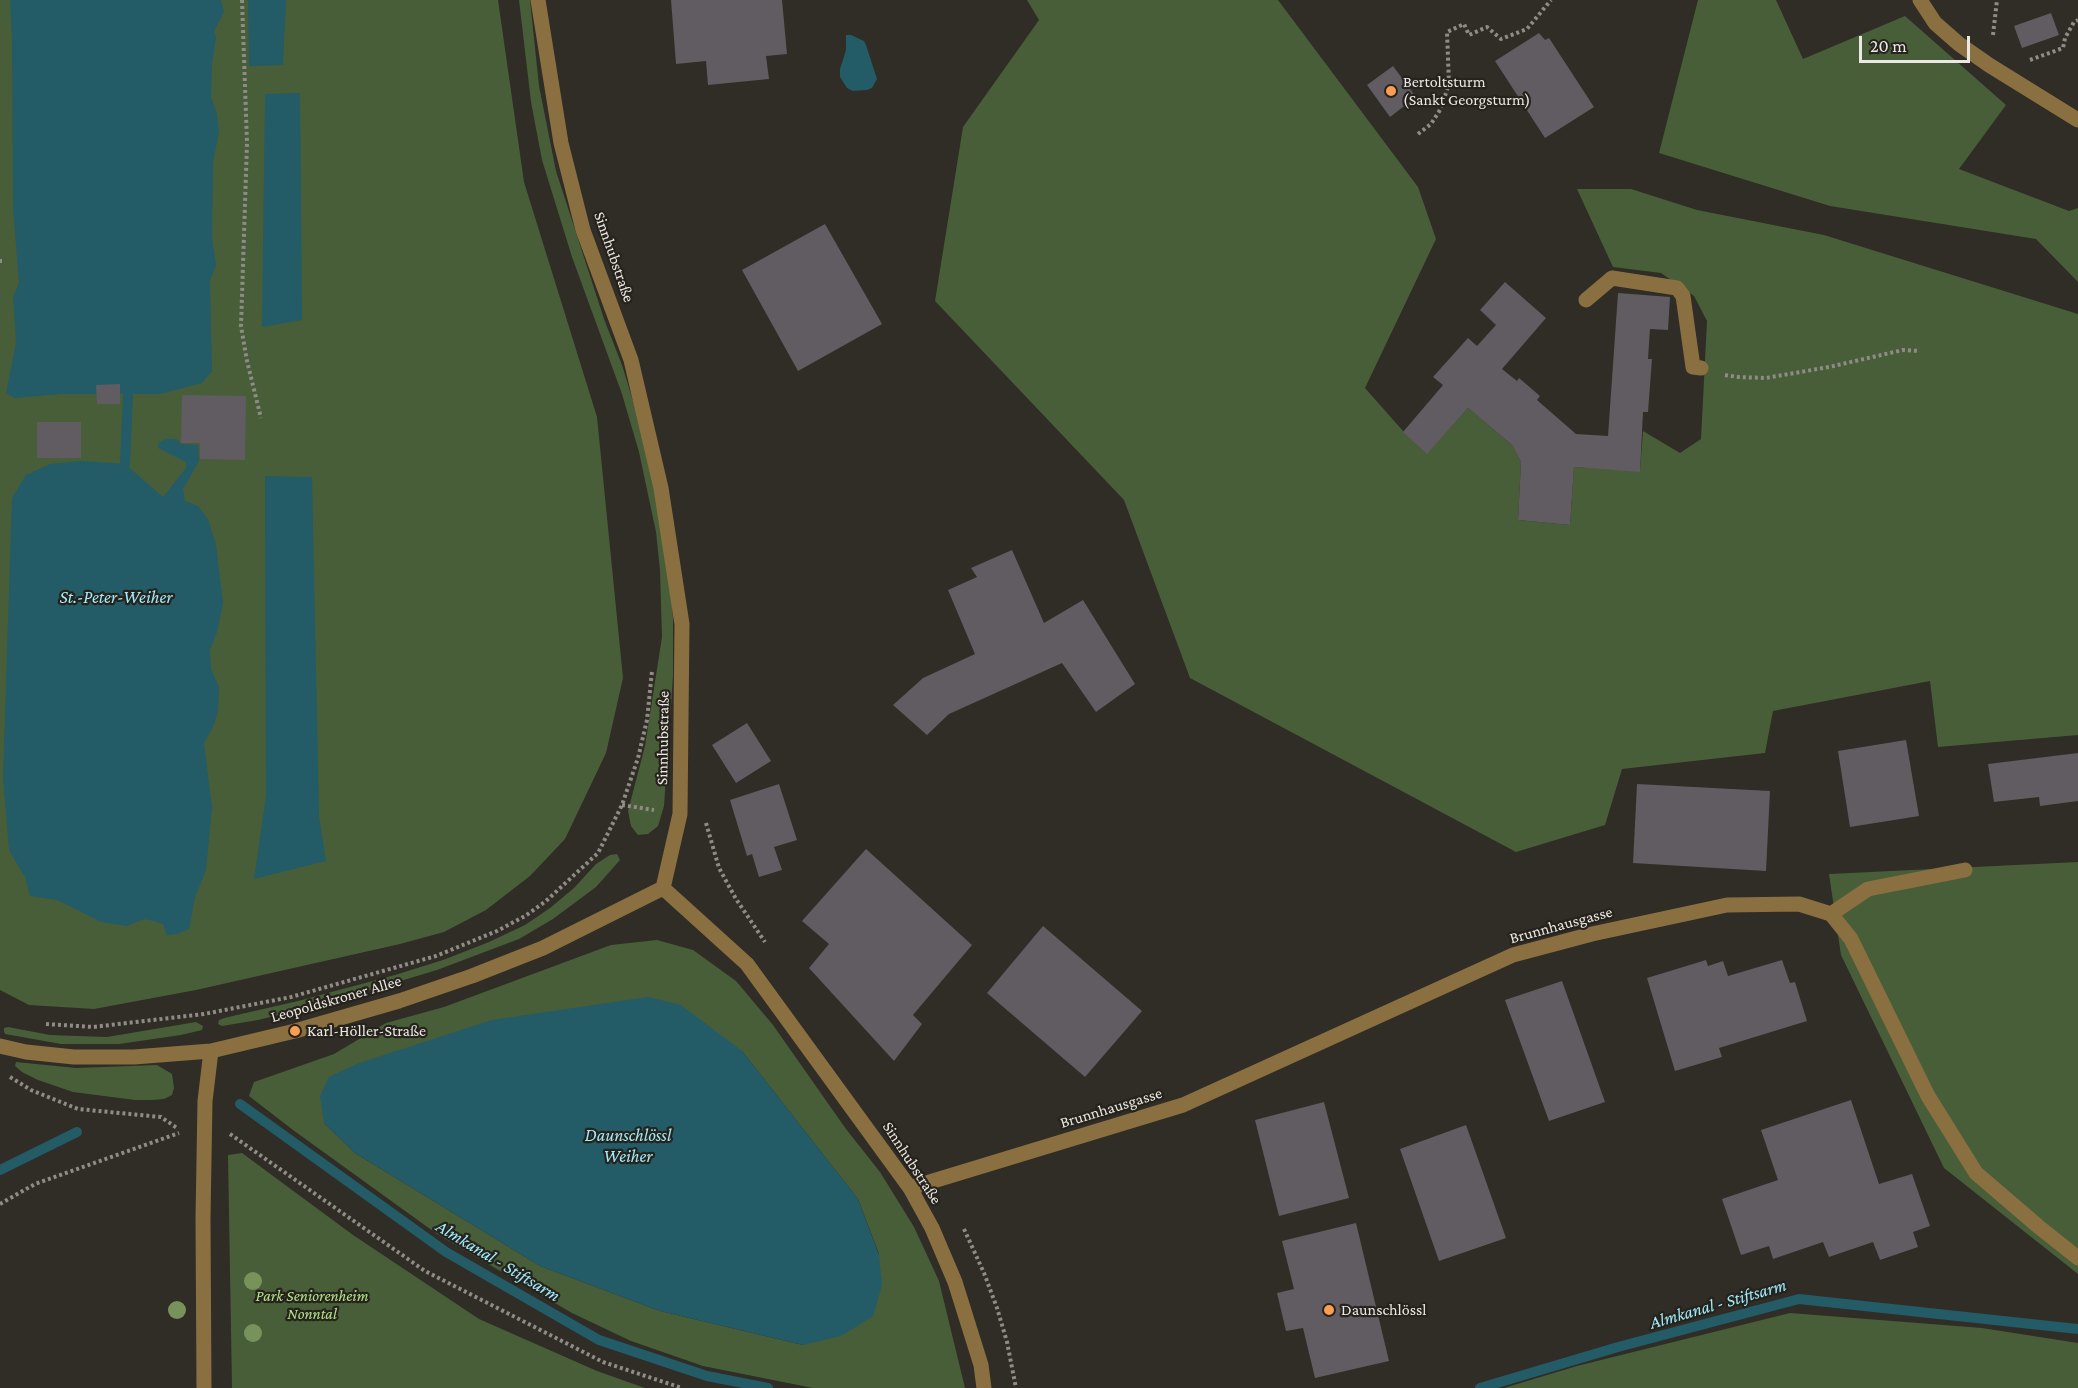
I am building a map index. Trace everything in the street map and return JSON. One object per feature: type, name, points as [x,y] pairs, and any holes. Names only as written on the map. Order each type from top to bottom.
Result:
[{"type":"street","name":"Sinnhubstraße","points":[[538,0],[561,143],[583,230],[631,360],[662,488],[682,624],[680,814],[663,888],[747,964],[910,1188],[932,1228],[956,1282],[981,1365],[984,1388]]},
{"type":"street","points":[[1920,0],[1935,23],[1959,44],[2078,120]]},
{"type":"street","points":[[1586,300],[1612,278],[1677,288],[1683,296],[1693,367],[1701,368]]},
{"type":"street","points":[[1965,870],[1868,889],[1831,914],[1851,939],[1928,1096],[1976,1173],[2078,1258]]},
{"type":"street","name":"Leopoldskroner Allee","points":[[0,1046],[26,1052],[74,1057],[134,1057],[212,1052],[399,1001],[472,975],[543,948],[663,888]]},
{"type":"street","name":"Brunnhausgasse","points":[[910,1188],[1184,1105],[1513,956],[1592,934],[1727,905],[1798,904],[1831,914]]},
{"type":"street","points":[[204,1388],[205,1101],[212,1052]]},
{"type":"path","points":[[243,0],[247,143],[242,326],[247,361],[261,418]]},
{"type":"path","points":[[1418,134],[1431,124],[1440,110],[1449,84],[1447,32],[1464,24],[1470,35],[1487,27],[1501,39],[1527,29],[1551,0]]},
{"type":"path","points":[[1999,71],[2063,48],[2065,38],[2074,22],[2078,20]]},
{"type":"path","points":[[1701,368],[1738,377],[1766,378],[1829,367],[1903,350],[1920,351]]},
{"type":"path","points":[[40,1024],[93,1027],[204,1014],[291,997],[436,956],[497,931],[525,916],[546,901],[598,853],[622,805],[638,758],[647,720],[653,661]]},
{"type":"path","points":[[0,1204],[35,1184],[183,1132],[161,1117],[78,1109],[31,1090],[1,1072]]},
{"type":"path","points":[[224,1131],[425,1271],[603,1362],[682,1388]]},
{"type":"green space","points":[[0,0],[498,0],[524,182],[597,417],[623,678],[606,753],[565,839],[530,876],[486,910],[444,932],[196,990],[94,1009],[29,1005],[0,990]]},
{"type":"green space","points":[[519,0],[530,0],[539,86],[556,171],[604,319],[622,365],[650,456],[669,562],[673,618],[673,676],[664,806],[658,826],[648,834],[638,835],[631,826],[628,811],[645,746],[662,637],[660,570],[656,532],[639,452],[622,394],[572,257],[542,160],[531,102]]},
{"type":"green space","points":[[1027,0],[1278,0],[1418,187],[1436,239],[1365,388],[1403,431],[1427,453],[1468,408],[1512,445],[1521,462],[1518,520],[1570,525],[1574,467],[1640,471],[1643,431],[1680,453],[1701,439],[1707,321],[1694,296],[1661,273],[1613,267],[1577,189],[1631,189],[1697,210],[1824,235],[2078,314],[2078,735],[1938,747],[1930,681],[1773,711],[1765,753],[1622,769],[1605,825],[1516,852],[1190,678],[1124,500],[935,301],[963,127],[1039,20]]},
{"type":"green space","points":[[1698,0],[1776,0],[1803,59],[1905,16],[2006,105],[1959,169],[2069,211],[2078,208],[2078,282],[2036,239],[1830,206],[1659,153]]},
{"type":"green space","points":[[617,854],[620,860],[596,887],[553,919],[519,939],[437,970],[324,1004],[258,1020],[222,1026],[218,1024],[219,1020],[224,1018],[395,975],[489,942],[525,925],[550,908],[574,888],[596,864],[610,855]]},
{"type":"green space","points":[[2078,862],[2078,1274],[1944,1168],[1841,955],[1829,874]]},
{"type":"green space","points":[[657,940],[693,950],[736,981],[773,1025],[846,1129],[880,1172],[914,1227],[939,1281],[965,1388],[813,1388],[703,1366],[631,1341],[572,1313],[437,1234],[249,1096],[254,1082],[334,1054],[386,1023],[444,1007],[611,945]],"holes":[[[742,1051],[858,1199],[879,1254],[803,1345],[660,1311],[540,1266],[355,1153],[324,1123]]]},
{"type":"green space","points":[[196,1022],[203,1026],[202,1030],[119,1044],[61,1044],[5,1034],[4,1031],[4,1028],[8,1027],[50,1035],[107,1037]]},
{"type":"green space","points":[[16,1062],[76,1068],[157,1065],[172,1074],[174,1088],[172,1095],[164,1099],[152,1100],[73,1092],[22,1072],[15,1066]]},
{"type":"green space","name":"Park Seniorenheim Nonntal","points":[[242,1153],[353,1235],[479,1319],[597,1371],[645,1388],[232,1388],[228,1155]]},
{"type":"green space","points":[[1790,1313],[1982,1328],[2078,1343],[2078,1388],[1504,1388],[1577,1366]]},
{"type":"water","points":[[10,0],[221,0],[224,12],[214,31],[216,37],[211,97],[217,114],[219,132],[213,162],[212,237],[216,265],[210,280],[212,371],[202,383],[160,394],[62,394],[15,398],[6,393],[16,342],[13,297],[19,283],[13,208]]},
{"type":"water","points":[[248,0],[286,0],[283,65],[249,66]]},
{"type":"water","points":[[846,35],[864,41],[866,45],[877,79],[872,88],[853,91],[847,88],[840,77],[846,50]]},
{"type":"water","points":[[300,93],[302,320],[262,327],[265,94]]},
{"type":"water","name":"St.-Peter-Weiher","points":[[177,439],[181,444],[198,445],[199,461],[183,489],[185,501],[198,506],[208,519],[216,545],[223,603],[217,632],[210,650],[211,669],[219,687],[218,711],[213,727],[204,743],[212,807],[206,870],[195,897],[189,929],[167,935],[163,924],[155,921],[144,919],[127,926],[101,922],[57,900],[30,896],[25,877],[9,850],[3,777],[12,498],[26,475],[50,464],[82,461],[125,464],[163,497],[186,468],[186,462],[158,448],[159,442]]},
{"type":"water","points":[[265,476],[312,477],[319,816],[326,861],[254,879],[266,796]]},
{"type":"water","name":"Daunschlössl Weiher","points":[[648,997],[681,1005],[742,1051],[858,1199],[879,1255],[882,1285],[873,1316],[841,1336],[803,1345],[660,1311],[540,1266],[355,1153],[324,1123],[320,1096],[329,1077],[359,1063],[492,1020]]},
{"type":"building","points":[[671,0],[782,0],[787,54],[766,56],[769,79],[708,85],[706,61],[676,64]]},
{"type":"building","points":[[2051,13],[2059,35],[2022,48],[2014,26]]},
{"type":"building","points":[[1539,33],[1545,40],[1549,38],[1594,107],[1545,138],[1495,61]]},
{"type":"building","name":"Bertoltsturm (Sankt Georgsturm)","points":[[1393,66],[1416,97],[1390,117],[1367,85]]},
{"type":"building","points":[[825,224],[882,324],[798,371],[742,270]]},
{"type":"building","points":[[1505,282],[1546,318],[1502,369],[1517,381],[1519,378],[1540,396],[1537,400],[1576,434],[1608,436],[1618,293],[1670,297],[1668,330],[1650,329],[1648,359],[1652,359],[1648,412],[1643,412],[1640,472],[1574,467],[1570,525],[1518,520],[1521,462],[1512,445],[1468,408],[1427,454],[1403,432],[1443,385],[1433,377],[1468,338],[1477,346],[1496,325],[1480,310]]},
{"type":"building","points":[[120,384],[120,404],[97,404],[96,385]]},
{"type":"building","points":[[182,395],[246,396],[245,460],[200,459],[200,443],[181,443]]},
{"type":"building","points":[[37,422],[81,422],[81,458],[37,458]]},
{"type":"building","points":[[1012,550],[1044,623],[1083,600],[1135,684],[1096,712],[1062,663],[949,714],[927,735],[893,705],[923,678],[975,654],[948,590],[977,577],[971,568]]},
{"type":"building","points":[[747,723],[771,761],[736,783],[712,745]]},
{"type":"building","points":[[1906,740],[1919,816],[1850,827],[1838,751]]},
{"type":"building","points":[[2078,753],[2078,801],[2040,806],[2039,797],[1994,802],[1988,764]]},
{"type":"building","points":[[779,784],[797,840],[774,847],[782,870],[759,877],[752,854],[747,856],[730,800]]},
{"type":"building","points":[[1637,784],[1770,791],[1766,871],[1633,863]]},
{"type":"building","points":[[866,849],[972,945],[913,1015],[922,1024],[894,1061],[809,968],[829,944],[802,921]]},
{"type":"building","points":[[1043,926],[1142,1011],[1085,1077],[987,993]]},
{"type":"building","points":[[1706,960],[1708,966],[1723,961],[1728,976],[1782,960],[1790,983],[1795,982],[1807,1021],[1719,1048],[1722,1057],[1675,1071],[1647,978]]},
{"type":"building","points":[[1562,981],[1605,1102],[1549,1121],[1505,1000]]},
{"type":"building","points":[[1851,1100],[1879,1184],[1912,1174],[1930,1226],[1913,1232],[1918,1247],[1880,1260],[1873,1242],[1829,1257],[1823,1242],[1773,1259],[1769,1246],[1741,1255],[1722,1199],[1778,1180],[1761,1130]]},
{"type":"building","points":[[1324,1102],[1349,1198],[1279,1216],[1255,1120]]},
{"type":"building","points":[[1466,1125],[1506,1238],[1439,1261],[1400,1149]]},
{"type":"building","name":"Daunschlössl","points":[[1356,1223],[1389,1361],[1315,1378],[1303,1328],[1286,1331],[1277,1293],[1294,1289],[1282,1241]]},
{"type":"waterway","points":[[125,464],[128,394]]},
{"type":"waterway","name":"Almkanal - Stiftsarm","points":[[240,1104],[446,1252],[599,1340],[707,1376],[768,1388]]},
{"type":"waterway","name":"Almkanal - Stiftsarm","points":[[0,1170],[77,1132]]},
{"type":"waterway","name":"Almkanal - Stiftsarm","points":[[1480,1388],[1618,1347],[1799,1299],[2078,1329]]},
{"type":"place","name":"Bertoltsturm (Sankt Georgsturm)","points":[[1391,91]]},
{"type":"place","name":"Karl-Höller-Straße","points":[[295,1031]]},
{"type":"place","name":"Daunschlössl","points":[[1329,1310]]}]
